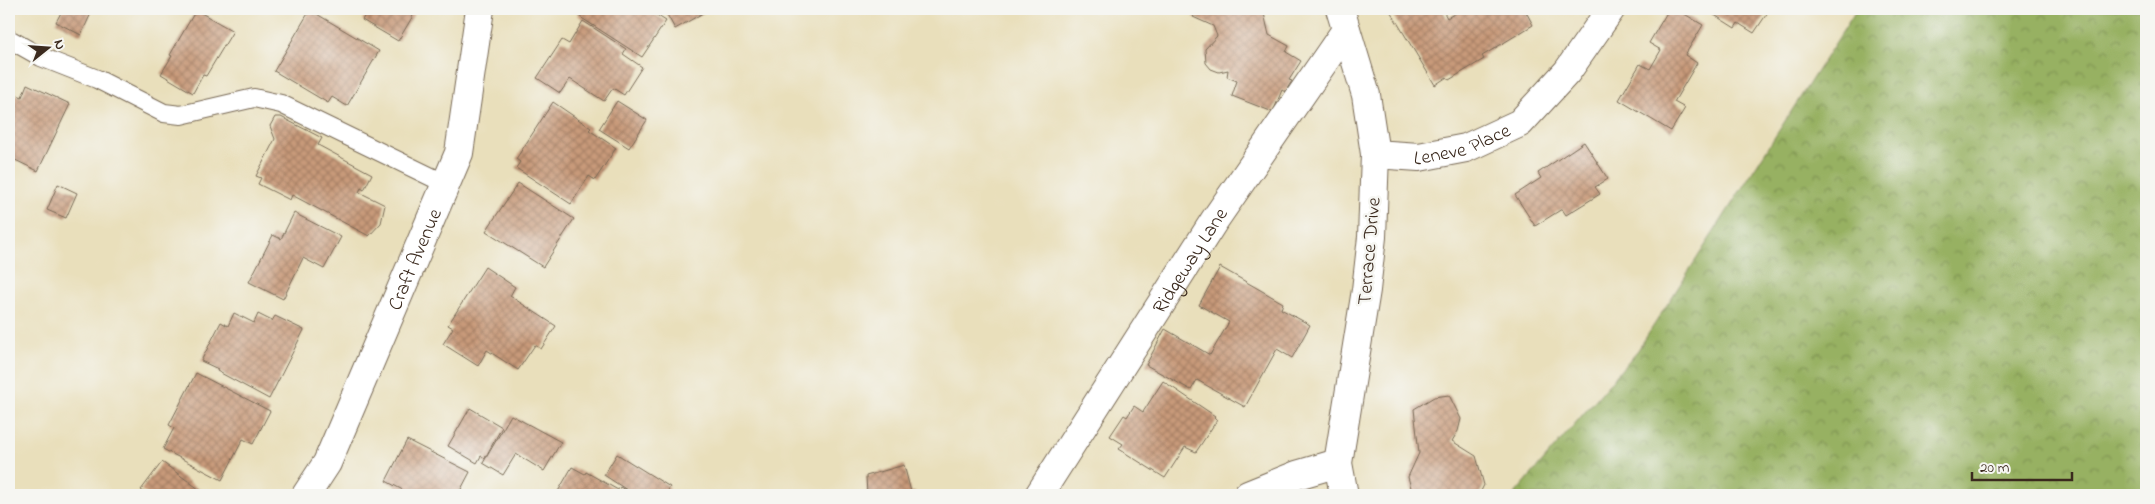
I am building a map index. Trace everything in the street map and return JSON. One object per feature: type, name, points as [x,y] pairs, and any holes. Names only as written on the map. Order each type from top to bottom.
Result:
[{"type":"street","name":"Craft Avenue","points":[[306,495],[327,463],[458,153],[480,9]]},
{"type":"street","name":"Leneve Place","points":[[1375,154],[1419,157],[1466,148],[1520,123],[1567,72],[1611,9]]},
{"type":"street","name":"Terrace Drive","points":[[1343,20],[1366,95],[1375,154],[1372,237],[1366,290],[1338,463],[1344,495]]},
{"type":"street","name":"Ridgeway Lane","points":[[1039,495],[1343,20]]},
{"type":"street","points":[[1248,495],[1338,463]]},
{"type":"lane","points":[[9,39],[41,57],[97,79],[164,113],[181,115],[254,98],[274,102],[446,184]]},
{"type":"green space","points":[[1857,9],[2146,9],[2146,495],[1514,495],[1638,350]]},
{"type":"building","points":[[63,9],[93,9],[81,35],[56,22]]},
{"type":"building","points":[[369,9],[417,9],[398,41],[362,20]]},
{"type":"building","points":[[581,9],[647,9],[666,21],[642,57],[577,15]]},
{"type":"building","points":[[664,9],[710,9],[675,29]]},
{"type":"building","points":[[1198,9],[1219,9],[1232,13],[1234,9],[1263,9],[1269,35],[1289,46],[1286,52],[1301,61],[1289,80],[1292,81],[1285,92],[1282,90],[1273,112],[1232,96],[1237,81],[1227,77],[1228,70],[1219,72],[1211,69],[1206,63],[1205,49],[1217,36],[1213,26],[1193,17]]},
{"type":"building","points":[[1389,9],[1442,9],[1447,18],[1463,9],[1519,9],[1521,12],[1525,10],[1533,25],[1482,56],[1484,59],[1449,80],[1447,77],[1435,85]]},
{"type":"building","points":[[1669,9],[1676,9],[1703,25],[1685,55],[1697,63],[1674,102],[1685,108],[1671,131],[1619,100],[1640,64],[1650,69],[1661,50],[1649,43]]},
{"type":"building","points":[[1705,9],[1770,9],[1754,33],[1738,23],[1735,28]]},
{"type":"building","points":[[196,10],[233,31],[206,76],[203,75],[193,93],[161,74]]},
{"type":"building","points":[[310,10],[379,51],[347,106],[332,97],[328,103],[274,71]]},
{"type":"building","points":[[583,21],[626,49],[623,54],[642,67],[624,95],[613,88],[604,101],[570,79],[560,93],[537,78],[562,40],[569,44]]},
{"type":"building","points":[[27,84],[70,104],[38,171],[9,157],[9,103],[13,93],[22,97]]},
{"type":"building","points":[[617,101],[647,120],[629,148],[599,129]]},
{"type":"building","points":[[553,102],[616,148],[595,180],[589,176],[571,204],[516,168],[520,162],[516,159]]},
{"type":"building","points":[[275,117],[281,117],[322,138],[318,145],[372,174],[364,190],[361,188],[359,192],[385,205],[381,223],[369,236],[292,195],[290,200],[258,184],[261,178],[256,176],[275,139],[270,126]]},
{"type":"building","points":[[1584,142],[1608,179],[1595,187],[1600,194],[1566,215],[1562,209],[1535,226],[1515,195],[1541,178],[1538,173]]},
{"type":"building","points":[[518,183],[574,219],[543,267],[486,231]]},
{"type":"building","points":[[58,184],[77,193],[66,218],[47,210]]},
{"type":"building","points":[[294,213],[341,237],[324,269],[303,258],[283,299],[249,282],[273,235],[281,239]]},
{"type":"building","points":[[485,267],[515,287],[510,296],[556,326],[541,349],[535,345],[518,370],[487,350],[478,366],[443,344],[453,328],[448,325]]},
{"type":"building","points":[[1220,267],[1283,303],[1281,309],[1310,325],[1292,358],[1277,349],[1245,407],[1197,380],[1191,390],[1146,365],[1165,329],[1210,355],[1229,322],[1199,305]]},
{"type":"building","points":[[234,313],[254,323],[258,314],[272,321],[275,316],[304,330],[269,399],[201,361],[221,322],[228,326]]},
{"type":"building","points":[[196,373],[270,411],[253,444],[243,439],[222,480],[163,449],[174,428],[169,425]]},
{"type":"building","points":[[1163,381],[1215,416],[1217,420],[1196,452],[1185,447],[1165,478],[1119,449],[1123,444],[1110,436],[1124,415],[1127,417],[1134,406],[1143,412]]},
{"type":"building","points":[[1449,395],[1461,419],[1458,431],[1452,441],[1476,456],[1484,485],[1479,495],[1413,495],[1408,477],[1419,453],[1414,409],[1434,397]]},
{"type":"building","points":[[470,408],[502,427],[485,458],[481,456],[477,463],[448,446]]},
{"type":"building","points":[[511,415],[561,442],[544,471],[516,454],[503,475],[483,463]]},
{"type":"building","points":[[407,440],[470,472],[458,495],[412,495],[386,481]]},
{"type":"building","points":[[617,454],[670,487],[665,495],[640,495],[632,490],[630,492],[604,475]]},
{"type":"building","points":[[162,462],[207,495],[148,495],[141,490]]},
{"type":"building","points":[[904,465],[911,492],[915,492],[916,495],[867,495],[866,476]]},
{"type":"building","points":[[572,467],[585,474],[586,472],[618,490],[620,487],[634,495],[556,495]]}]
